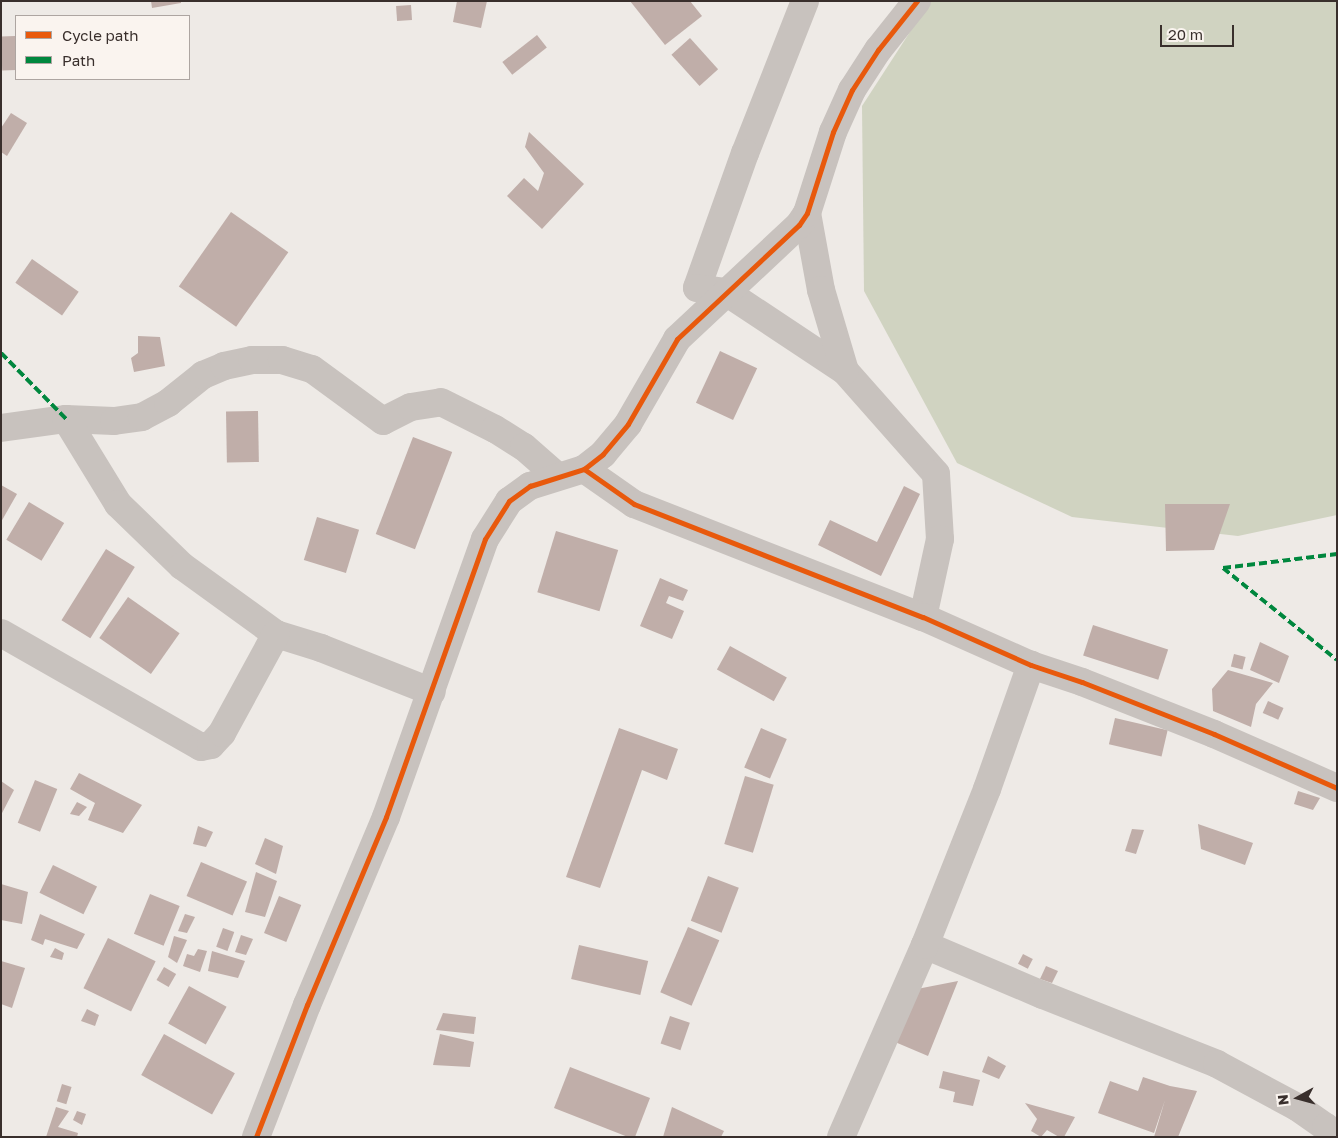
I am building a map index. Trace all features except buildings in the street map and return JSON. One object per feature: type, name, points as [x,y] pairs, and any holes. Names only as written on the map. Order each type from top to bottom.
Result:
[{"type":"street","points":[[256,1137],[307,1005],[386,816],[432,692],[485,539],[509,501],[530,486],[584,469],[603,454],[628,424],[677,339],[745,153],[805,1]]},
{"type":"street","points":[[677,339],[799,226],[807,213],[833,132],[852,90],[878,50],[917,1]]},
{"type":"street","points":[[807,213],[821,290],[845,372]]},
{"type":"street","points":[[697,288],[726,292],[845,372],[936,474],[940,539],[923,618]]},
{"type":"street","points":[[1,428],[66,419],[114,420],[142,417],[168,403],[203,375],[224,366],[252,360],[282,360],[312,369],[383,421],[411,407],[440,402],[495,429],[524,447],[557,476]]},
{"type":"street","points":[[66,419],[118,504],[182,566],[276,634],[321,648],[432,692]]},
{"type":"street","points":[[584,469],[634,504],[923,618],[1031,665],[1082,682],[1214,734],[1337,788]]},
{"type":"street","points":[[1,633],[201,747],[211,746],[222,733],[276,634]]},
{"type":"street","points":[[841,1137],[925,945],[987,789],[1031,665]]},
{"type":"street","points":[[925,945],[1043,995],[1217,1064],[1296,1107],[1326,1127],[1336,1137]]},
{"type":"green space","points":[[930,1],[1337,1],[1337,515],[1238,536],[1072,517],[957,463],[864,291],[862,106]]},
{"type":"marked path","points":[[1,353],[66,419]]},
{"type":"marked path","points":[[1223,568],[1337,554]]},
{"type":"marked path","points":[[1223,568],[1337,660]]},
{"type":"cycle path","points":[[256,1137],[307,1005],[386,817],[485,539],[509,501],[530,486],[584,469],[603,454],[628,424],[677,339],[799,225],[807,213],[833,132],[852,90],[878,50],[917,1]]},
{"type":"cycle path","points":[[584,469],[634,504],[923,617],[1031,665],[1082,682],[1214,734],[1337,788]]}]
